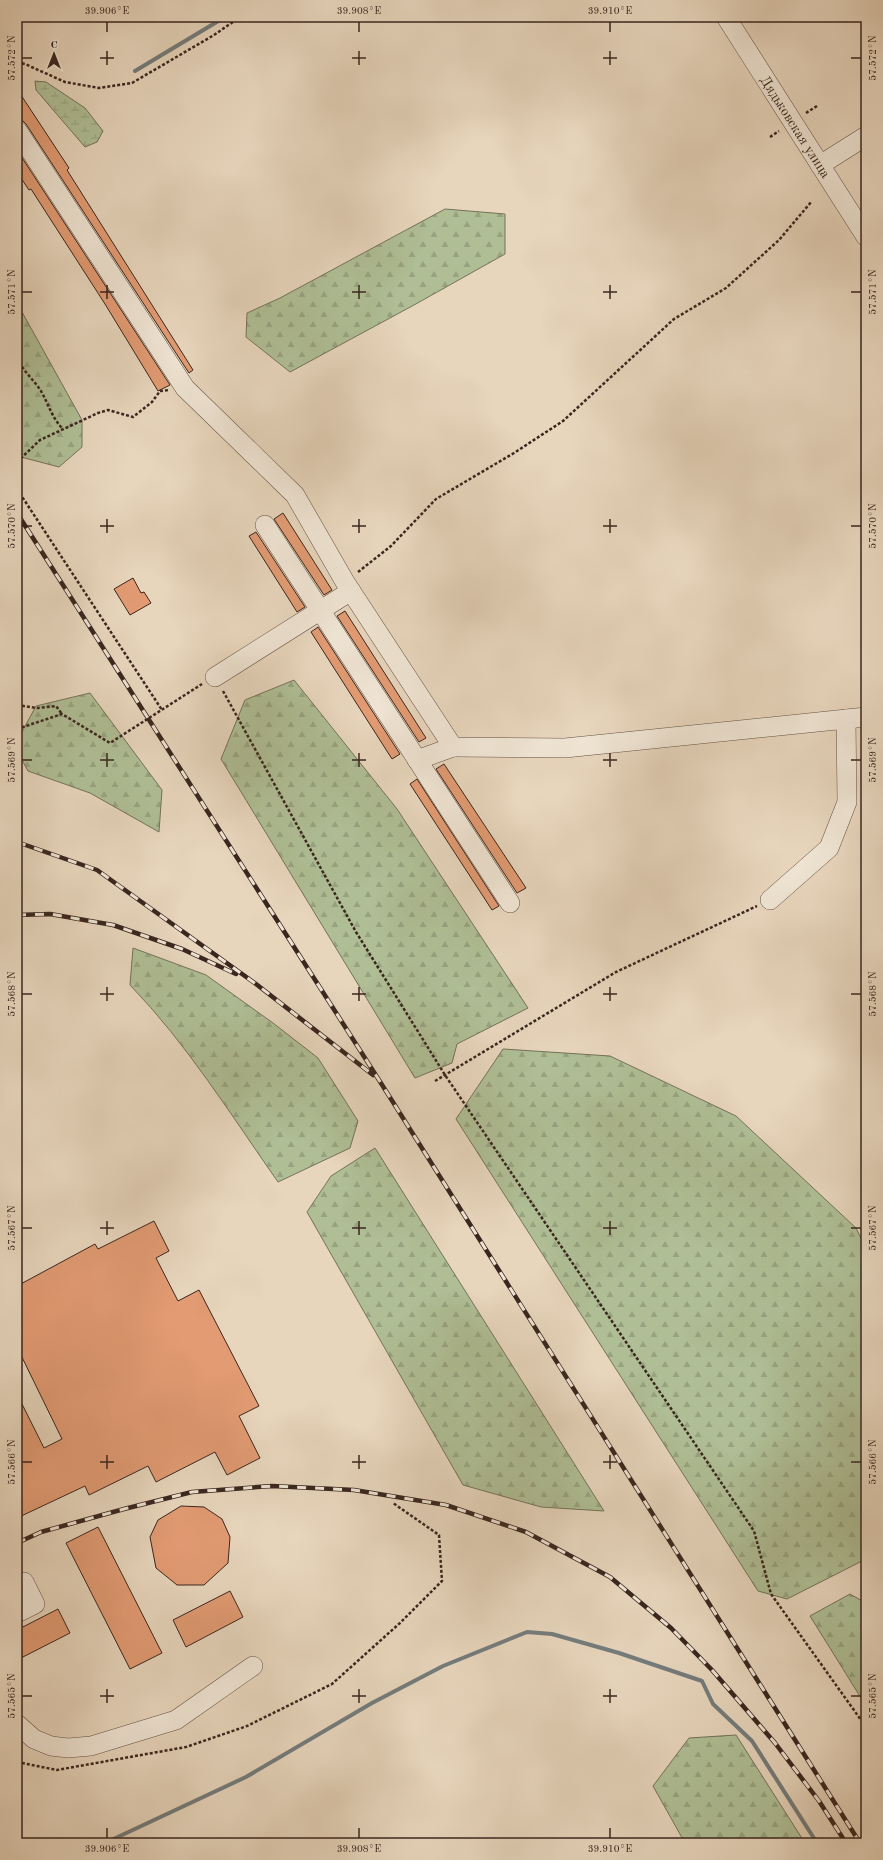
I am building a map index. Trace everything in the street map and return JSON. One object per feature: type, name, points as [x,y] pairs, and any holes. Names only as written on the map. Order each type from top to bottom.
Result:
[{"type":"street","name":"Дядьковская улица","points":[[726,17],[866,237]]},
{"type":"street","points":[[17,130],[185,388],[295,495],[348,586],[453,747]]},
{"type":"street","points":[[820,165],[866,136]]},
{"type":"street","points":[[265,525],[510,903]]},
{"type":"street","points":[[215,676],[320,610],[348,586]]},
{"type":"street","points":[[417,760],[453,747],[565,748],[866,717]]},
{"type":"street","points":[[770,900],[829,848],[847,802],[846,719]]},
{"type":"street","points":[[17,1612],[35,1604],[24,1582]]},
{"type":"street","points":[[17,1724],[34,1739],[51,1746],[68,1748],[91,1746],[176,1720],[253,1666]]},
{"type":"path","points":[[17,62],[25,64],[65,82],[100,88],[132,83],[214,35],[240,17]]},
{"type":"path","points":[[801,117],[817,106]]},
{"type":"path","points":[[348,586],[391,546],[436,499],[514,453],[563,421],[674,319],[726,288],[779,240],[812,201]]},
{"type":"path","points":[[17,358],[20,365],[41,391],[55,422],[63,429]]},
{"type":"path","points":[[17,462],[40,440],[98,413],[108,410],[123,416],[133,417],[152,402],[160,391],[185,388]]},
{"type":"path","points":[[17,489],[162,710]]},
{"type":"path","points":[[17,705],[37,708],[56,706],[62,714],[110,743],[215,676],[356,932],[446,1074],[754,1531],[771,1594],[866,1727]]},
{"type":"path","points":[[17,729],[62,714]]},
{"type":"path","points":[[435,1081],[616,972],[770,900]]},
{"type":"path","points":[[17,1762],[57,1770],[186,1747],[247,1726],[332,1684],[400,1624],[442,1581],[440,1535],[393,1503]]},
{"type":"green space","points":[[35,81],[46,82],[85,108],[103,131],[97,142],[85,147],[36,90]]},
{"type":"green space","points":[[445,209],[505,214],[505,254],[290,372],[246,337],[247,313],[280,298]]},
{"type":"green space","points":[[17,303],[82,420],[82,447],[59,467],[17,456]]},
{"type":"green space","points":[[294,680],[397,809],[528,1008],[457,1044],[452,1063],[415,1078],[221,759],[245,700]]},
{"type":"green space","points":[[90,693],[162,790],[159,832],[90,793],[28,771],[17,751],[17,741],[36,706]]},
{"type":"green space","points":[[133,948],[206,975],[273,1023],[318,1058],[358,1121],[350,1148],[278,1182],[226,1106],[171,1031],[130,985]]},
{"type":"green space","points":[[503,1049],[610,1056],[736,1116],[856,1228],[866,1249],[866,1559],[787,1599],[758,1591],[456,1119]]},
{"type":"green space","points":[[375,1148],[604,1511],[541,1507],[463,1485],[307,1212],[331,1176]]},
{"type":"green space","points":[[850,1594],[866,1603],[866,1706],[810,1616]]},
{"type":"green space","points":[[736,1735],[805,1843],[685,1843],[653,1786],[689,1738]]},
{"type":"building","points":[[17,89],[69,168],[67,170],[193,370],[189,373],[26,124],[22,120],[17,119]]},
{"type":"building","points":[[17,150],[170,385],[158,391],[105,304],[31,189],[29,190],[17,172]]},
{"type":"building","points":[[283,513],[332,590],[324,595],[274,519]]},
{"type":"building","points":[[256,532],[305,607],[297,612],[249,536]]},
{"type":"building","points":[[133,578],[141,593],[144,592],[151,603],[130,615],[114,589]]},
{"type":"building","points":[[345,611],[426,738],[419,742],[337,616]]},
{"type":"building","points":[[318,627],[400,754],[392,759],[311,632]]},
{"type":"building","points":[[444,764],[526,888],[517,893],[436,769]]},
{"type":"building","points":[[417,779],[499,906],[492,910],[410,784]]},
{"type":"building","points":[[154,1221],[169,1251],[156,1258],[178,1301],[199,1290],[259,1406],[239,1416],[260,1458],[227,1475],[215,1452],[156,1482],[148,1466],[89,1495],[85,1486],[17,1518],[17,1394],[44,1448],[62,1439],[17,1347],[17,1286],[95,1244],[98,1249]]},
{"type":"building","points":[[181,1506],[204,1507],[222,1519],[230,1537],[228,1563],[204,1585],[177,1585],[156,1568],[150,1537],[158,1520]]},
{"type":"building","points":[[98,1527],[162,1653],[130,1669],[66,1543]]},
{"type":"building","points":[[230,1591],[243,1617],[186,1647],[173,1620]]},
{"type":"building","points":[[58,1609],[70,1633],[17,1660],[17,1630]]},
{"type":"waterway","points":[[135,71],[225,17]]},
{"type":"waterway","points":[[105,1843],[246,1777],[372,1703],[443,1666],[527,1632],[552,1634],[619,1653],[702,1681],[713,1704],[752,1741],[817,1843]]},
{"type":"railway","points":[[17,513],[379,1080],[860,1843]]},
{"type":"railway","points":[[17,842],[97,870],[256,984],[373,1075]]},
{"type":"railway","points":[[17,915],[50,914],[113,925],[182,949],[236,974]]},
{"type":"railway","points":[[17,1543],[41,1532],[192,1492],[272,1486],[354,1490],[446,1505],[526,1532],[610,1577],[671,1628],[712,1670],[775,1743],[819,1801],[846,1843]]}]
